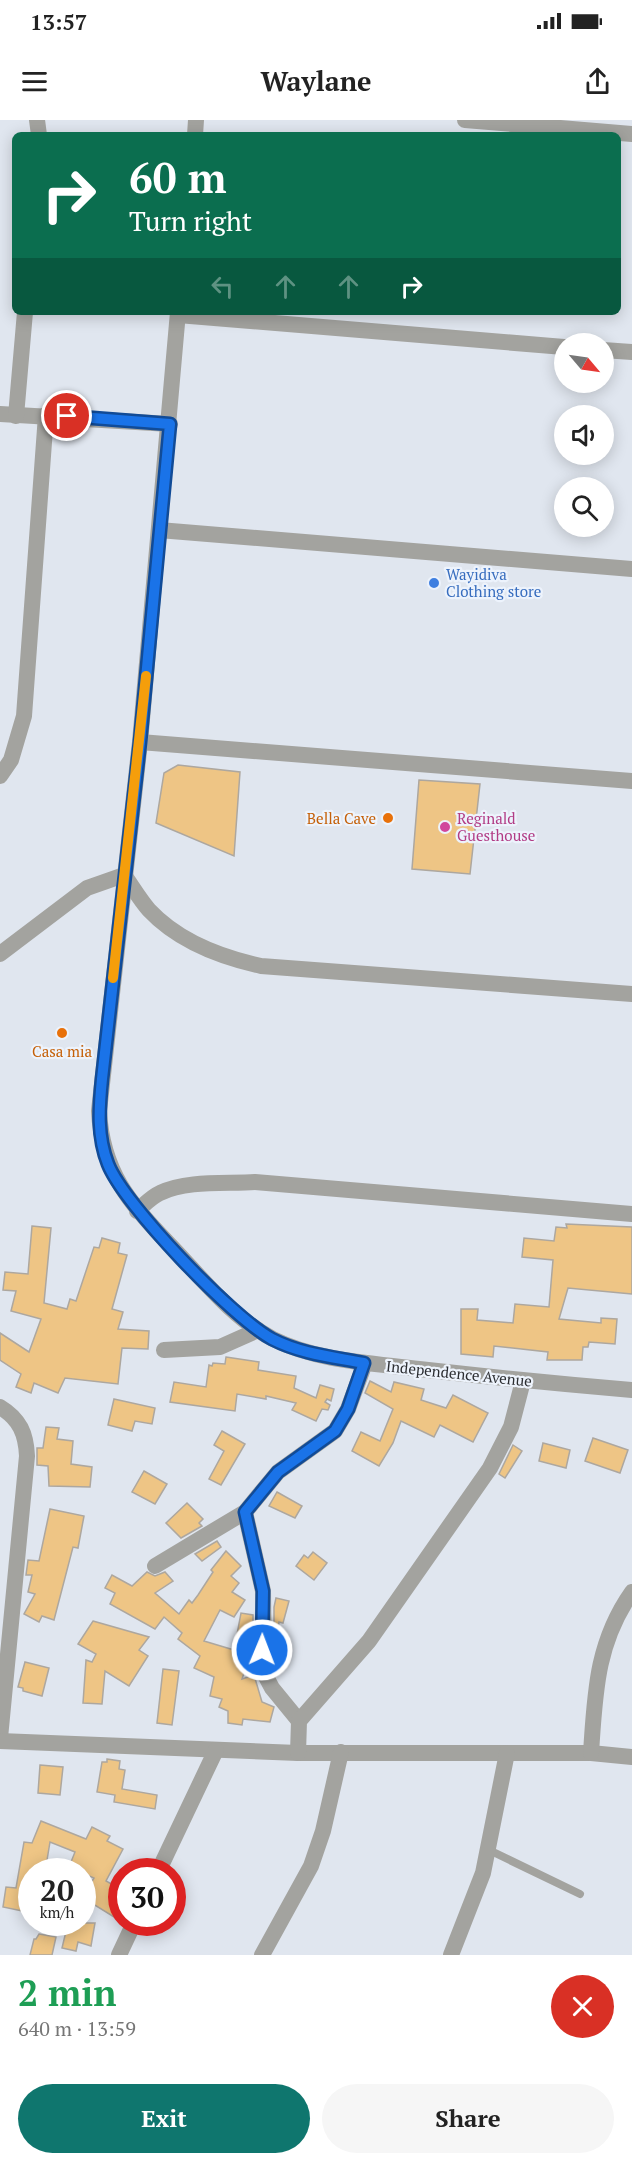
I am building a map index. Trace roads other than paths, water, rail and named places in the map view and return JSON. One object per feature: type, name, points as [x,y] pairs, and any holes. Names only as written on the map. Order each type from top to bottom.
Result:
[{"type":"street","points":[[465,120],[608,132]]},
{"type":"street","points":[[25,315],[8,415],[46,415],[170,424]]},
{"type":"street","name":"Independence Avenue","points":[[178,315],[140,742],[99,1121],[108,1165],[137,1211],[230,1307],[258,1330],[295,1348],[364,1363],[523,1381],[632,1390]]},
{"type":"street","points":[[190,315],[554,346]]},
{"type":"street","points":[[614,351],[632,352]]},
{"type":"street","points":[[0,776],[10,760],[24,716],[46,415]]},
{"type":"street","points":[[159,530],[632,568]]},
{"type":"street","points":[[140,742],[632,782]]},
{"type":"street","points":[[0,954],[87,888],[124,875],[149,910],[165,923],[199,946],[242,962],[261,966],[632,994]]},
{"type":"street","points":[[137,1211],[152,1197],[165,1191],[193,1186],[255,1182],[632,1214]]},
{"type":"street","points":[[164,1350],[220,1347],[258,1330]]},
{"type":"street","points":[[155,1566],[245,1512],[278,1472],[335,1431],[352,1401],[364,1363]]},
{"type":"street","points":[[298,1753],[299,1721],[369,1641],[490,1468],[512,1427],[523,1381]]},
{"type":"street","points":[[0,1407],[14,1417],[22,1428],[27,1445],[4,1666],[0,1740],[298,1753],[591,1753],[632,1757]]},
{"type":"street","points":[[245,1512],[263,1591],[264,1673],[272,1688],[299,1721]]},
{"type":"street","points":[[591,1753],[598,1666],[607,1641],[632,1592]]},
{"type":"street","points":[[165,1858],[216,1750]]},
{"type":"street","points":[[262,1955],[311,1866],[341,1752]]},
{"type":"street","points":[[451,1955],[480,1883],[489,1850],[507,1753]]},
{"type":"street","points":[[119,1955],[128,1936]]},
{"type":"lane","points":[[489,1850],[580,1894]]},
{"type":"place","name":"Wayidiva Clothing store","points":[[434,583]]},
{"type":"place","name":"Bella Cave","points":[[388,818]]},
{"type":"place","name":"Reginald Guesthouse","points":[[445,827]]},
{"type":"place","name":"Casa mia","points":[[62,1033]]}]
